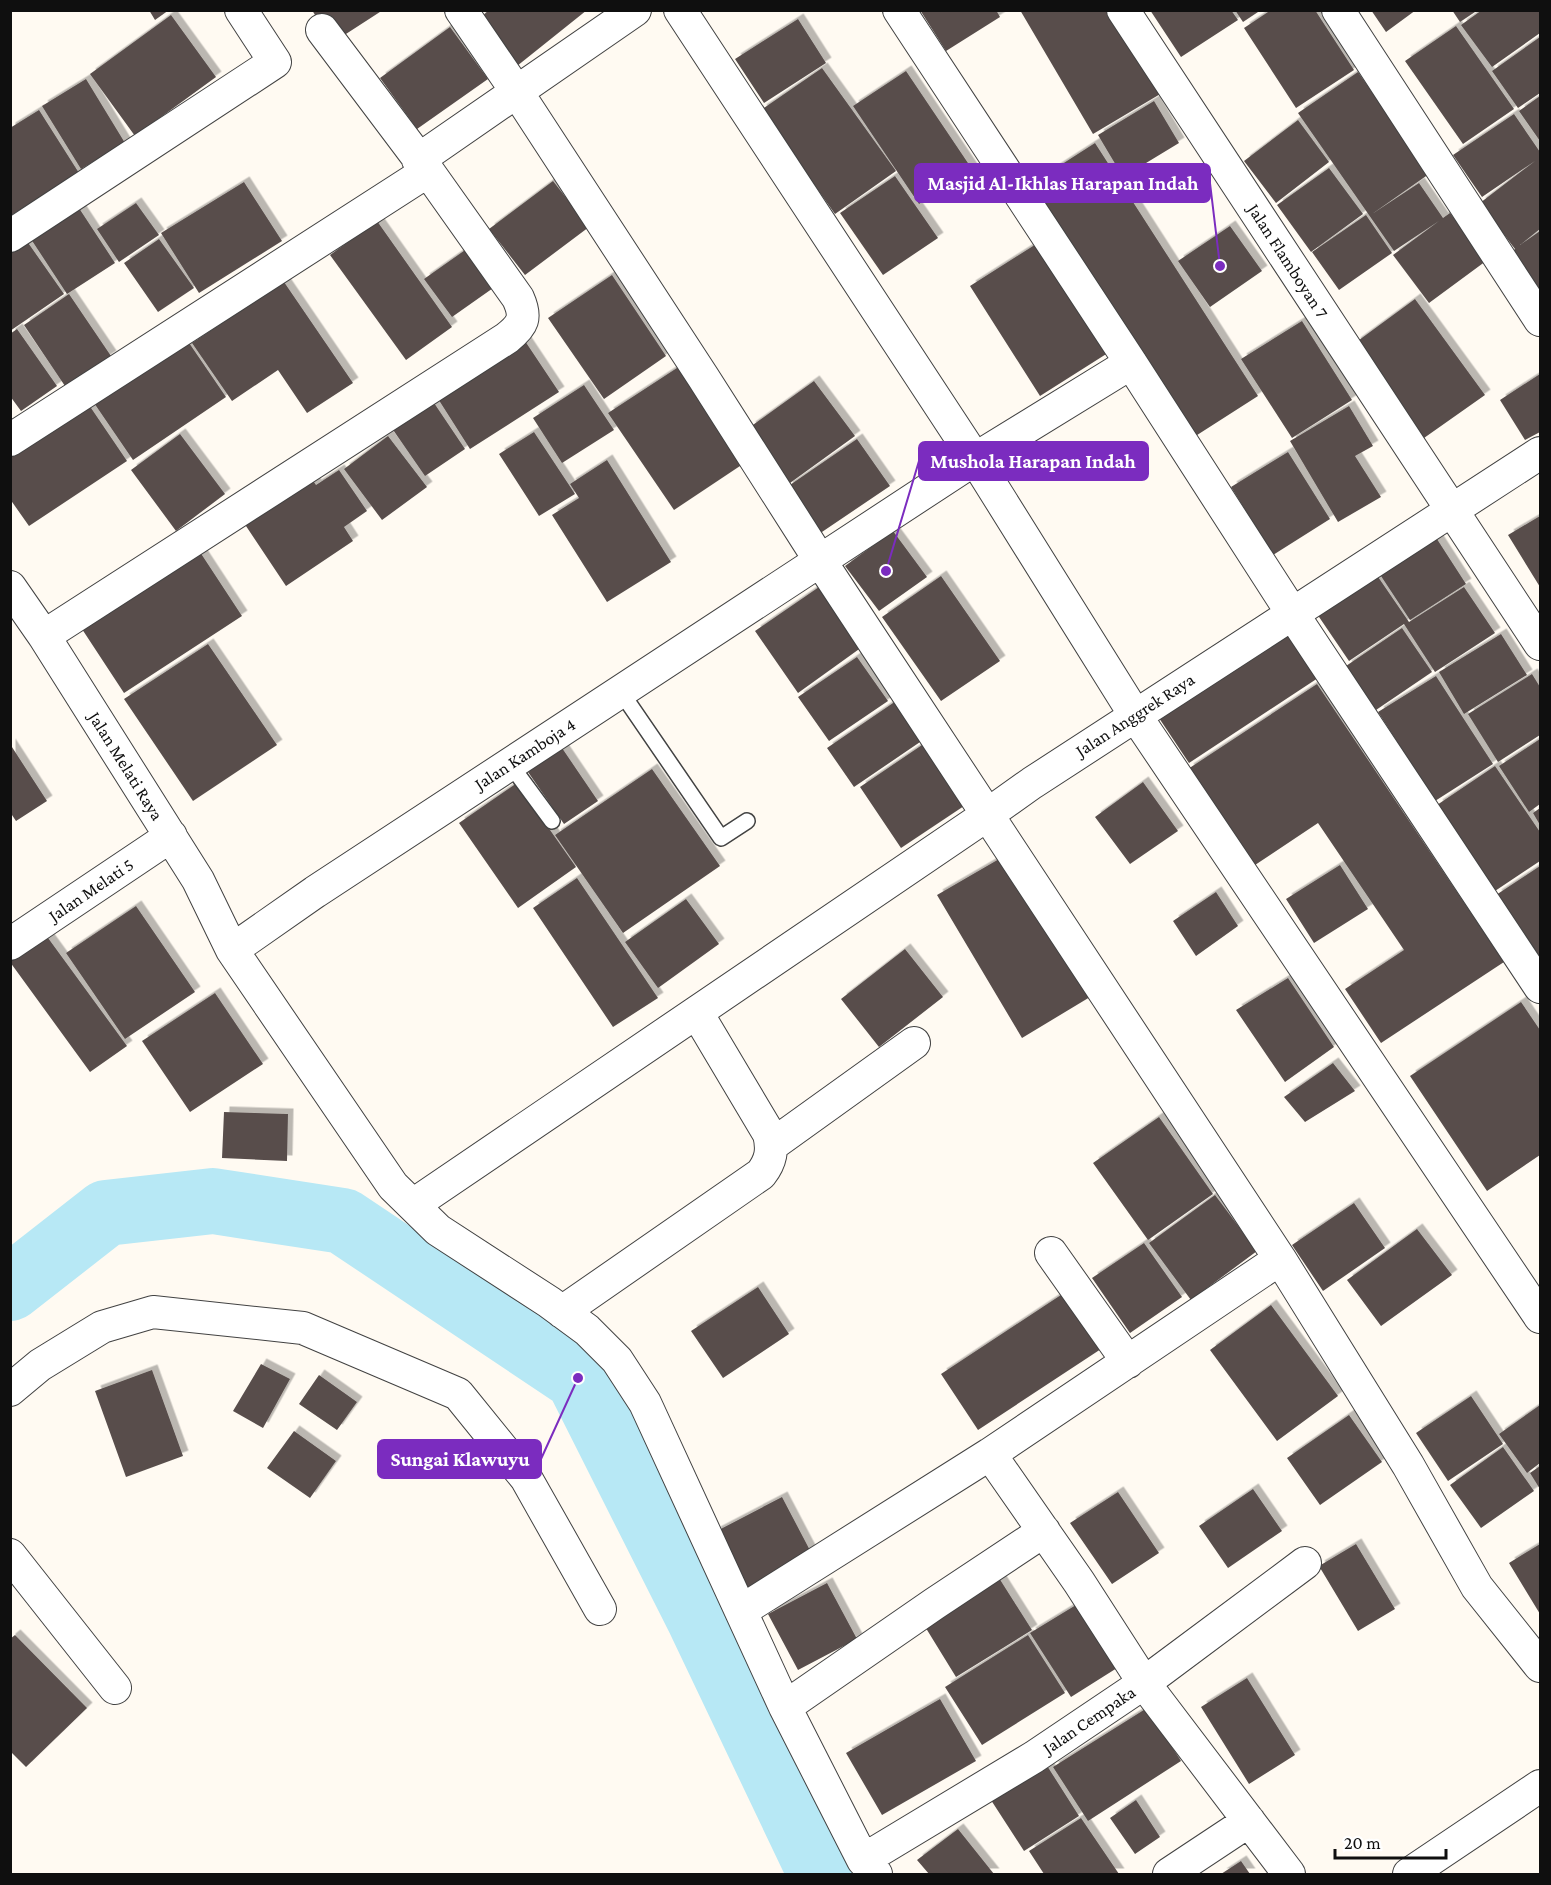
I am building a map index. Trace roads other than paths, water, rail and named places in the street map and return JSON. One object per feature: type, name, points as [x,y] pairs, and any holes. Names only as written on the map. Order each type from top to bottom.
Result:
[{"type":"street","points":[[10,236],[275,62],[241,10]]},
{"type":"street","points":[[461,10],[704,376],[821,562],[1280,1259],[1408,1465],[1477,1587],[1540,1666]]},
{"type":"street","points":[[10,440],[423,166],[517,92],[635,10]]},
{"type":"street","points":[[680,10],[975,459],[1135,715],[1540,1317]]},
{"type":"street","points":[[899,10],[1292,613],[1540,987]]},
{"type":"street","name":"Jalan Flamboyan 7","points":[[1123,10],[1540,644]]},
{"type":"street","points":[[1338,10],[1540,320]]},
{"type":"street","points":[[44,636],[516,331],[521,324],[523,315],[518,298],[322,30]]},
{"type":"street","name":"Jalan Kamboja 4","points":[[232,950],[315,892],[975,459],[1131,363]]},
{"type":"street","name":"Jalan Anggrek Raya","points":[[413,1206],[1032,783],[1540,453]]},
{"type":"street","name":"Jalan Melati Raya","points":[[10,587],[44,636],[198,880],[232,950],[393,1186],[438,1230],[587,1330],[617,1360],[645,1403],[785,1707],[870,1868]]},
{"type":"street","name":"Jalan Melati 5","points":[[10,944],[171,836]]},
{"type":"street","points":[[562,1312],[761,1174],[770,1158],[772,1145],[758,1112],[697,1012]]},
{"type":"street","points":[[772,1145],[914,1043]]},
{"type":"street","points":[[1051,1253],[1128,1362]]},
{"type":"street","points":[[741,1611],[990,1454],[1280,1259]]},
{"type":"street","points":[[10,1390],[40,1365],[102,1327],[153,1312],[303,1328],[458,1394],[526,1478],[600,1609]]},
{"type":"street","points":[[990,1454],[1044,1531],[1144,1683],[1288,1875]]},
{"type":"street","points":[[785,1707],[1044,1531]]},
{"type":"street","points":[[10,1555],[115,1688]]},
{"type":"street","name":"Jalan Cempaka","points":[[870,1868],[1144,1683],[1305,1563]]},
{"type":"street","points":[[1409,1875],[1447,1865],[1540,1786]]},
{"type":"street","points":[[1169,1875],[1249,1821]]},
{"type":"lane","points":[[621,692],[721,838],[747,821]]},
{"type":"lane","points":[[510,764],[552,821]]},
{"type":"waterway","points":[[10,1288],[106,1213],[213,1201],[343,1221],[578,1378],[700,1620],[821,1874]]},
{"type":"place","name":"Masjid Al-Ikhlas Harapan Indah","points":[[1220,266]]},
{"type":"place","name":"Mushola Harapan Indah","points":[[886,571]]},
{"type":"place","name":"Sungai Klawuyu","points":[[578,1378]]}]
